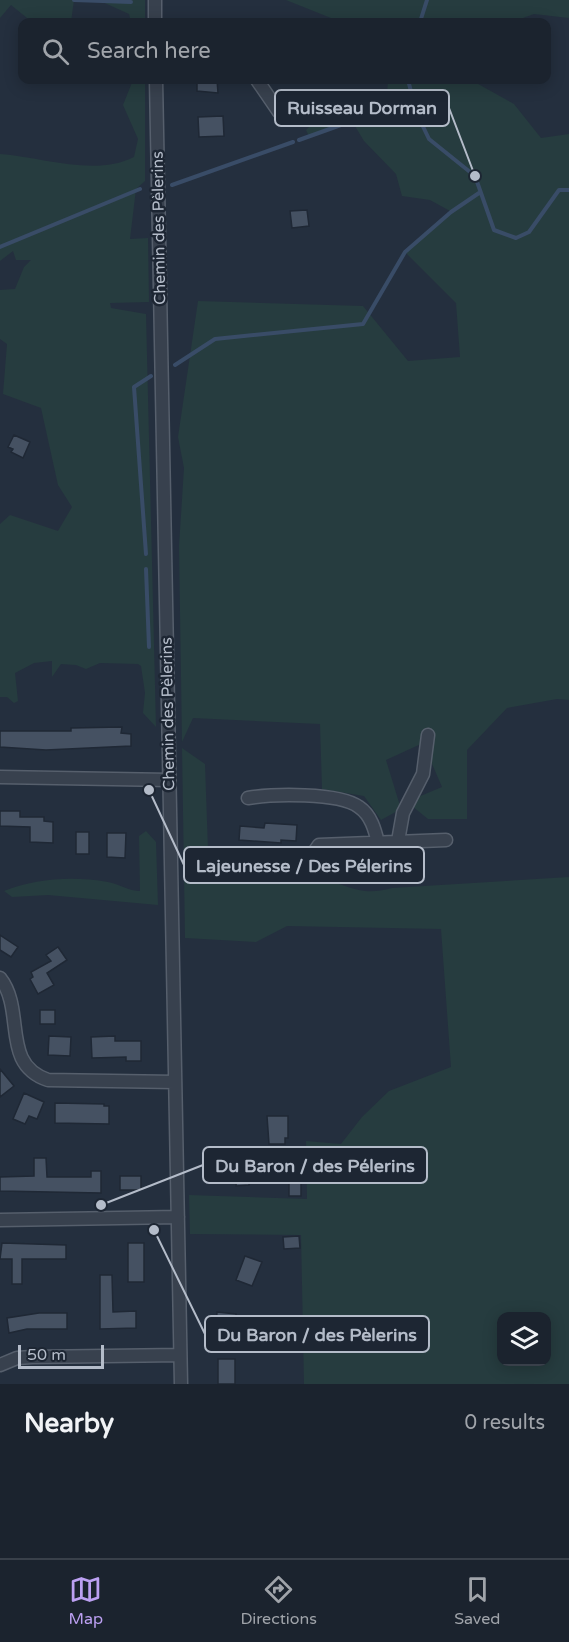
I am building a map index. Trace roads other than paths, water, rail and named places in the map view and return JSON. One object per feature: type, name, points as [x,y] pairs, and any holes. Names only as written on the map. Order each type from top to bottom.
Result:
[{"type":"street","points":[[155,0],[155,18]]},
{"type":"street","name":"Chemin des Pèlerins","points":[[156,84],[181,1384]]},
{"type":"street","points":[[260,84],[279,112]]},
{"type":"street","points":[[398,841],[401,818],[423,774],[428,735]]},
{"type":"street","points":[[0,777],[169,780]]},
{"type":"street","points":[[248,798],[294,797],[348,801],[361,808],[368,816],[378,843]]},
{"type":"street","points":[[306,875],[308,861],[319,845],[446,840]]},
{"type":"street","points":[[0,978],[11,998],[15,1047],[28,1069],[39,1077],[48,1080],[175,1082]]},
{"type":"street","points":[[0,1220],[178,1217]]},
{"type":"street","points":[[0,1365],[17,1358],[32,1357],[180,1355]]},
{"type":"waterway","points":[[74,0],[131,2]]},
{"type":"waterway","points":[[421,18],[427,0]]},
{"type":"waterway","points":[[409,84],[417,114],[429,139],[475,176],[494,230],[516,238],[529,232],[559,190],[569,190]]},
{"type":"waterway","points":[[299,140],[352,121],[378,116],[397,99],[412,94]]},
{"type":"waterway","points":[[172,185],[293,142]]},
{"type":"waterway","points":[[0,247],[140,189]]},
{"type":"waterway","points":[[175,365],[215,339],[363,324],[405,252],[451,212],[479,193]]},
{"type":"waterway","points":[[146,554],[134,387],[151,376]]},
{"type":"waterway","points":[[146,569],[149,647]]},
{"type":"place","name":"Ruisseau Dorman","points":[[475,176]]},
{"type":"place","name":"Lajeunesse / Des Pélerins","points":[[149,790]]},
{"type":"place","name":"Du Baron / des Pélerins","points":[[101,1205]]},
{"type":"place","name":"Du Baron / des Pèlerins","points":[[154,1230]]}]
